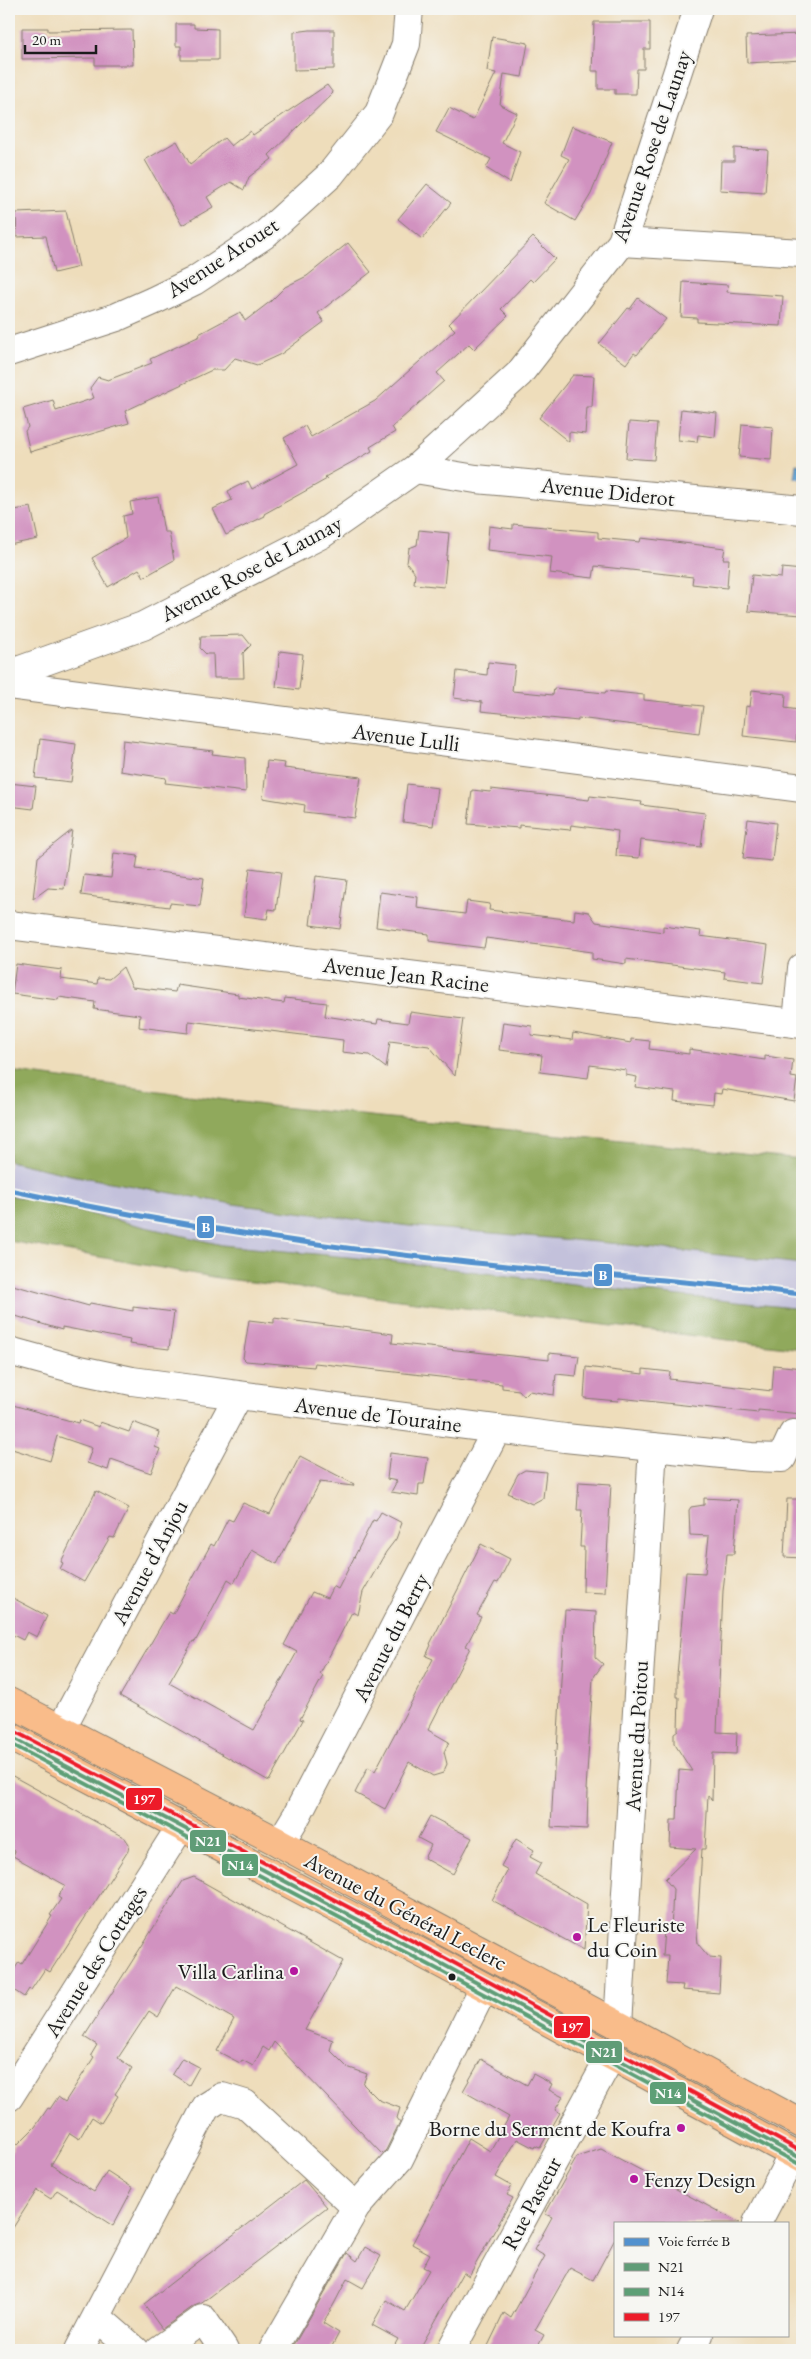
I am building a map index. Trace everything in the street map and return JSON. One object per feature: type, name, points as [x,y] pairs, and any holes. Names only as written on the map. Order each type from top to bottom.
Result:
[{"type":"main road","name":"Avenue du Général Leclerc","points":[[9,1702],[280,1842],[802,2124]]},
{"type":"main road","name":"Avenue du Général Leclerc","points":[[9,1736],[484,1987],[798,2157]]},
{"type":"street","name":"Avenue Arouet","points":[[9,352],[118,317],[153,301],[194,281],[264,235],[330,175],[378,112],[406,44],[409,9]]},
{"type":"street","name":"Avenue Rose de Launay","points":[[9,674],[143,626],[322,534],[415,469],[519,374],[622,242],[698,9]]},
{"type":"street","points":[[622,242],[802,253]]},
{"type":"street","name":"Avenue Diderot","points":[[415,469],[476,478],[802,510]]},
{"type":"street","name":"Avenue Lulli","points":[[9,685],[802,788]]},
{"type":"street","name":"Avenue Jean Racine","points":[[9,925],[799,1024]]},
{"type":"street","points":[[799,1024],[802,968]]},
{"type":"street","name":"Avenue de Touraine","points":[[9,1351],[75,1369],[132,1381],[238,1396],[384,1413],[497,1430],[653,1447],[751,1457],[782,1458],[793,1434],[802,1435]]},
{"type":"street","name":"Avenue d'Anjou","points":[[61,1729],[238,1396]]},
{"type":"street","name":"Avenue du Berry","points":[[280,1842],[297,1815],[497,1430]]},
{"type":"street","name":"Avenue du Poitou","points":[[618,2025],[653,1447]]},
{"type":"street","name":"Avenue des Cottages","points":[[9,2097],[181,1826]]},
{"type":"street","points":[[273,2350],[356,2207],[399,2158],[484,1987]]},
{"type":"street","name":"Rue Pasteur","points":[[451,2350],[612,2056]]},
{"type":"street","points":[[80,2350],[206,2106],[222,2097],[245,2104],[356,2207]]},
{"type":"street","points":[[758,2222],[798,2157]]},
{"type":"street","points":[[97,2317],[135,2350]]},
{"type":"street","points":[[159,2350],[203,2319],[224,2350]]},
{"type":"street","points":[[691,2350],[698,2336]]},
{"type":"shaded area","points":[[9,1161],[71,1175],[233,1204],[409,1226],[620,1244],[802,1264],[802,1309],[597,1287],[389,1261],[222,1245],[9,1195]]},
{"type":"green space","points":[[9,1071],[271,1106],[802,1159],[802,1264],[620,1244],[409,1226],[233,1204],[71,1175],[9,1161]]},
{"type":"green space","points":[[9,1195],[222,1245],[389,1261],[597,1287],[802,1309],[802,1349],[218,1278],[9,1241]]},
{"type":"water","points":[[796,464],[802,465],[802,479],[794,478]]},
{"type":"building","points":[[594,22],[650,22],[650,49],[644,49],[644,69],[637,69],[636,94],[615,94],[615,89],[598,89],[598,71],[592,71]]},
{"type":"building","points":[[176,24],[194,24],[194,28],[218,29],[218,60],[181,60],[181,46],[176,46]]},
{"type":"building","points":[[22,28],[48,28],[48,31],[132,30],[133,65],[95,65],[95,58],[22,59]]},
{"type":"building","points":[[334,30],[334,69],[294,70],[294,32]]},
{"type":"building","points":[[802,34],[802,60],[747,63],[746,36]]},
{"type":"building","points":[[492,37],[528,43],[522,77],[504,74],[500,105],[517,113],[502,143],[520,152],[510,183],[486,168],[491,159],[436,132],[449,108],[473,120],[496,73],[487,71]]},
{"type":"building","points":[[327,85],[333,93],[269,155],[272,159],[249,177],[244,190],[231,182],[207,197],[213,207],[182,225],[145,160],[177,141],[190,164],[224,138],[231,146],[250,131],[253,135]]},
{"type":"building","points":[[572,126],[612,142],[591,194],[575,221],[544,203],[569,159],[561,155]]},
{"type":"building","points":[[734,148],[768,150],[765,193],[720,190],[721,161],[734,161]]},
{"type":"building","points":[[427,184],[451,203],[422,239],[398,219]]},
{"type":"building","points":[[66,211],[79,267],[54,273],[46,236],[17,237],[16,213]]},
{"type":"building","points":[[533,237],[555,259],[533,282],[530,279],[501,309],[508,316],[474,349],[469,344],[437,373],[444,381],[392,427],[395,432],[370,447],[372,451],[325,477],[327,479],[264,514],[265,516],[226,535],[213,509],[232,500],[228,491],[248,481],[252,489],[298,464],[284,438],[305,426],[311,437],[375,401],[455,330],[449,324]]},
{"type":"building","points":[[348,243],[371,272],[318,313],[324,322],[281,354],[257,365],[235,358],[224,370],[212,370],[125,411],[129,423],[30,452],[25,431],[28,427],[23,409],[53,400],[56,411],[94,398],[90,388],[98,377],[108,380],[152,363],[150,359],[200,336],[199,334],[240,312],[245,321],[271,301],[285,287],[307,276]]},
{"type":"building","points":[[683,282],[728,285],[727,292],[783,296],[781,326],[697,322],[697,318],[681,317]]},
{"type":"building","points":[[638,298],[666,319],[637,355],[634,353],[626,364],[599,344]]},
{"type":"building","points":[[573,375],[594,376],[592,407],[587,407],[585,434],[569,432],[569,442],[539,418]]},
{"type":"building","points":[[681,409],[717,413],[715,437],[698,435],[697,442],[678,440]]},
{"type":"building","points":[[629,422],[657,424],[654,460],[626,458]]},
{"type":"building","points":[[742,424],[773,427],[771,460],[739,457]]},
{"type":"building","points":[[158,497],[164,532],[169,532],[174,560],[144,577],[139,569],[108,587],[92,558],[126,538],[123,516],[132,514],[130,502]]},
{"type":"building","points":[[31,507],[38,539],[9,545],[9,511]]},
{"type":"building","points":[[513,524],[598,532],[598,538],[640,542],[641,538],[725,548],[723,559],[729,559],[727,588],[692,584],[693,577],[595,566],[593,578],[550,573],[552,557],[487,550],[489,526],[513,529]]},
{"type":"building","points":[[419,530],[449,533],[444,587],[414,584],[415,573],[407,563],[409,548],[417,545]]},
{"type":"building","points":[[782,568],[802,570],[802,615],[748,611],[752,575],[781,578]]},
{"type":"building","points":[[243,635],[251,645],[243,653],[244,678],[214,678],[213,654],[206,654],[200,648],[201,636]]},
{"type":"building","points":[[280,651],[303,654],[299,690],[276,687]]},
{"type":"building","points":[[488,662],[515,665],[512,691],[553,695],[554,688],[605,693],[606,691],[644,695],[644,700],[703,706],[699,733],[578,718],[578,721],[481,711],[482,702],[454,698],[457,671],[487,675]]},
{"type":"building","points":[[752,690],[786,694],[785,708],[799,710],[796,742],[743,736],[746,706],[750,707]]},
{"type":"building","points":[[40,739],[76,744],[71,782],[35,778]]},
{"type":"building","points":[[123,740],[213,751],[212,754],[245,758],[246,792],[165,783],[166,778],[120,771]]},
{"type":"building","points":[[267,761],[285,763],[284,768],[361,777],[355,818],[304,812],[305,805],[263,798]]},
{"type":"building","points":[[9,783],[36,786],[33,809],[9,806]]},
{"type":"building","points":[[407,784],[438,788],[433,826],[403,822]]},
{"type":"building","points":[[491,789],[589,800],[590,796],[642,802],[641,805],[705,813],[701,847],[641,840],[639,858],[616,856],[618,831],[571,825],[570,830],[519,825],[519,828],[468,824],[472,790],[490,792]]},
{"type":"building","points":[[748,819],[776,823],[772,861],[743,858]]},
{"type":"building","points":[[72,830],[64,889],[48,888],[33,899],[38,857]]},
{"type":"building","points":[[114,853],[138,856],[136,869],[204,878],[200,906],[170,903],[169,907],[81,895],[84,875],[111,878]]},
{"type":"building","points":[[250,868],[281,872],[276,910],[269,909],[267,919],[244,916]]},
{"type":"building","points":[[316,876],[347,880],[340,929],[310,925]]},
{"type":"building","points":[[380,892],[418,897],[417,908],[465,914],[467,901],[490,904],[489,910],[574,920],[575,910],[589,912],[596,922],[663,932],[663,926],[701,931],[700,936],[768,945],[763,983],[724,978],[725,972],[626,959],[626,964],[592,959],[592,952],[486,938],[484,948],[429,941],[429,934],[376,927]]},
{"type":"building","points":[[16,964],[62,970],[61,979],[97,984],[98,978],[109,979],[123,967],[132,987],[175,992],[177,985],[238,994],[238,997],[284,1003],[285,998],[327,1003],[325,1016],[377,1024],[378,1019],[408,1023],[410,1012],[463,1019],[455,1076],[429,1046],[390,1041],[386,1068],[369,1055],[342,1052],[343,1040],[189,1021],[188,1033],[139,1027],[140,1015],[94,1009],[95,1002],[59,997],[58,1000],[12,994]]},
{"type":"building","points":[[503,1022],[532,1026],[531,1035],[572,1040],[573,1033],[631,1043],[631,1039],[650,1041],[649,1049],[689,1054],[689,1049],[765,1060],[765,1056],[793,1060],[791,1077],[797,1078],[794,1101],[722,1089],[721,1094],[714,1093],[713,1105],[674,1101],[675,1092],[635,1087],[637,1077],[626,1075],[626,1070],[590,1065],[588,1078],[540,1072],[542,1055],[499,1050]]},
{"type":"building","points":[[9,1284],[89,1306],[90,1303],[133,1311],[133,1307],[174,1312],[169,1349],[129,1344],[130,1340],[62,1327],[62,1330],[9,1314]]},
{"type":"building","points":[[274,1318],[393,1334],[392,1343],[549,1360],[549,1353],[579,1356],[576,1376],[556,1374],[554,1395],[529,1391],[524,1396],[519,1390],[502,1388],[502,1384],[315,1363],[314,1367],[246,1361],[243,1358],[249,1320],[274,1323]]},
{"type":"building","points":[[774,1365],[802,1368],[802,1414],[758,1410],[758,1413],[619,1398],[618,1401],[584,1398],[586,1367],[643,1374],[643,1369],[670,1372],[669,1379],[772,1391]]},
{"type":"building","points":[[9,1404],[78,1423],[79,1420],[99,1427],[100,1422],[129,1432],[133,1422],[159,1432],[155,1447],[160,1449],[151,1473],[111,1459],[108,1470],[87,1463],[92,1448],[57,1436],[50,1461],[9,1448]]},
{"type":"building","points":[[390,1453],[428,1458],[424,1484],[419,1484],[418,1496],[391,1492],[397,1481],[387,1479]]},
{"type":"building","points":[[300,1456],[354,1484],[353,1486],[320,1482],[277,1564],[252,1550],[234,1583],[228,1579],[195,1642],[193,1641],[169,1683],[254,1730],[297,1652],[284,1645],[312,1592],[327,1598],[333,1586],[338,1589],[373,1520],[376,1521],[381,1512],[402,1523],[396,1539],[386,1552],[363,1592],[358,1615],[352,1612],[320,1674],[323,1676],[300,1719],[303,1720],[269,1781],[120,1696],[169,1612],[173,1614],[211,1544],[214,1546],[228,1519],[233,1521],[243,1503],[270,1514]]},
{"type":"building","points":[[525,1470],[546,1472],[543,1498],[532,1504],[508,1493],[518,1474]]},
{"type":"building","points":[[579,1482],[611,1484],[605,1593],[583,1592],[584,1547],[580,1547],[582,1510],[577,1510]]},
{"type":"building","points":[[96,1491],[129,1508],[114,1538],[110,1537],[84,1582],[60,1569],[63,1563],[61,1562]]},
{"type":"building","points":[[704,1498],[738,1500],[734,1554],[727,1554],[723,1591],[717,1732],[737,1733],[736,1754],[713,1753],[712,1801],[708,1795],[705,1849],[702,1849],[697,1932],[698,1944],[709,1957],[721,1958],[719,1993],[682,1990],[683,1985],[666,1984],[668,1956],[662,1956],[664,1930],[671,1931],[673,1889],[665,1879],[696,1849],[670,1847],[671,1820],[677,1820],[679,1770],[692,1771],[674,1743],[674,1733],[678,1730],[679,1697],[677,1697],[677,1675],[686,1572],[705,1573],[709,1536],[690,1535],[689,1510],[691,1507],[704,1505]]},
{"type":"building","points":[[787,1499],[802,1499],[802,1558],[784,1557]]},
{"type":"building","points":[[481,1544],[510,1559],[498,1583],[495,1582],[477,1615],[481,1617],[466,1646],[470,1648],[428,1730],[449,1742],[444,1752],[447,1764],[443,1773],[433,1776],[409,1762],[385,1809],[355,1793],[368,1767],[375,1771],[413,1699],[433,1659],[426,1656],[430,1644]]},
{"type":"building","points":[[9,1596],[47,1616],[37,1637],[27,1632],[23,1640],[9,1633]]},
{"type":"building","points":[[565,1610],[596,1612],[595,1657],[603,1664],[593,1678],[586,1790],[588,1790],[587,1829],[551,1827]]},
{"type":"building","points":[[9,1774],[125,1838],[129,1844],[128,1851],[50,1972],[45,1969],[24,1997],[9,1987],[9,1978],[19,1962],[22,1964],[52,1916],[50,1915],[61,1899],[58,1897],[65,1885],[13,1856],[15,1851],[9,1848]]},
{"type":"building","points":[[430,1816],[472,1838],[453,1874],[424,1858],[431,1845],[418,1838]]},
{"type":"building","points":[[516,1839],[534,1850],[530,1857],[541,1863],[535,1874],[587,1904],[584,1950],[492,1900],[508,1870],[501,1866]]},
{"type":"building","points":[[194,1877],[343,1961],[305,2030],[333,2040],[330,2050],[347,2067],[367,2074],[363,2084],[379,2100],[400,2108],[397,2118],[400,2122],[386,2150],[382,2154],[274,2042],[269,2051],[263,2047],[253,2066],[242,2060],[240,2063],[217,2051],[234,2019],[176,1986],[158,2017],[149,2011],[118,2058],[132,2068],[115,2094],[118,2096],[101,2123],[92,2117],[79,2139],[70,2133],[51,2165],[94,2192],[107,2171],[133,2188],[113,2226],[57,2190],[51,2199],[37,2190],[9,2234],[9,2154],[16,2143],[18,2144],[35,2127],[58,2097],[65,2102],[94,2057],[91,2055],[97,2045],[84,2037],[183,1881]]},
{"type":"building","points":[[182,2058],[199,2067],[189,2085],[172,2074]]},
{"type":"building","points":[[481,2059],[527,2085],[533,2074],[552,2084],[549,2090],[563,2097],[555,2110],[560,2113],[540,2148],[535,2146],[534,2148],[517,2139],[496,2177],[512,2186],[507,2195],[513,2198],[469,2276],[463,2272],[419,2350],[392,2350],[398,2339],[372,2325],[386,2300],[405,2311],[429,2270],[423,2267],[430,2254],[412,2244],[469,2138],[490,2151],[509,2117],[463,2091]]},
{"type":"building","points":[[601,2149],[738,2222],[614,2222],[614,2241],[593,2280],[570,2268],[535,2330],[544,2335],[536,2350],[486,2350],[504,2313],[511,2318],[545,2256],[534,2250],[552,2217],[545,2214],[577,2157]]},
{"type":"building","points":[[304,2180],[327,2207],[202,2303],[194,2306],[162,2329],[144,2304]]},
{"type":"building","points":[[365,2247],[381,2256],[363,2288],[347,2279],[323,2323],[339,2333],[330,2350],[291,2350],[347,2253],[357,2261]]},
{"type":"rail line","name":"B","points":[[9,1190],[232,1232],[345,1248],[501,1266],[802,1294]]},
{"type":"transit line","name":"197","points":[[12,1730],[445,1958],[802,2152]]},
{"type":"transit line","name":"N21","points":[[9,1736],[442,1964],[802,2159]]},
{"type":"transit line","name":"N14","points":[[9,1743],[439,1970],[799,2164]]},
{"type":"place","name":"Le Fleuriste du Coin","points":[[577,1937]]},
{"type":"place","name":"Villa Carlina","points":[[294,1971]]},
{"type":"place","name":"Borne du Serment de Koufra","points":[[681,2128]]},
{"type":"place","name":"Fenzy Design","points":[[634,2179]]}]
